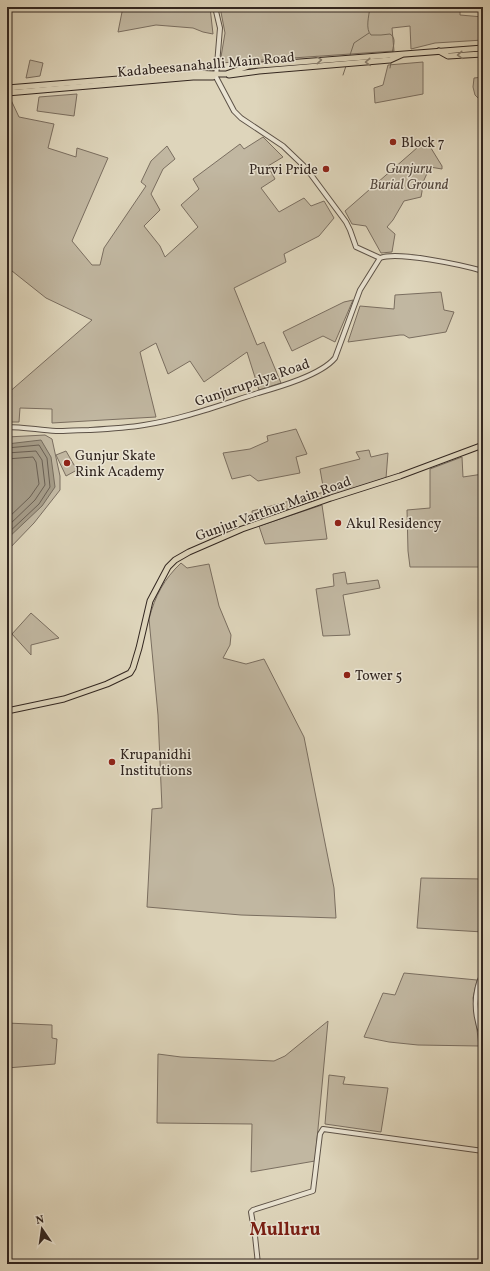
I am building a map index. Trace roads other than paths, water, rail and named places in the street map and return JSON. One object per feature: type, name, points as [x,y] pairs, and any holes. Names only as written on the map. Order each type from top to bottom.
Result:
[{"type":"main road","name":"Kadabeesanahalli Main Road","points":[[7,93],[226,74],[249,66],[483,48]]},
{"type":"main road","name":"Kadabeesanahalli Main Road","points":[[438,51],[448,56],[483,54]]},
{"type":"main road","name":"Kadabeesanahalli Main Road","points":[[7,88],[193,73],[216,75]]},
{"type":"main road","name":"Gunjur Varthur Main Road","points":[[7,711],[64,699],[112,682],[130,673],[139,648],[150,601],[168,567],[175,560],[189,552],[242,529],[400,476],[483,445]]},
{"type":"street","points":[[215,7],[220,28],[216,75],[234,111],[241,118],[283,146],[306,168],[346,222],[356,247],[380,258],[390,256],[424,259],[462,265],[483,271]]},
{"type":"street","name":"Gunjurupalya Road","points":[[7,428],[28,428],[56,431],[143,426],[180,418],[278,388],[315,373],[327,367],[335,358],[360,290],[380,258]]},
{"type":"street","points":[[483,973],[478,985],[475,1002],[477,1018],[483,1038]]},
{"type":"street","points":[[258,1264],[255,1236],[250,1212],[313,1191],[320,1134],[323,1129],[483,1151]]},
{"type":"water","points":[[41,440],[51,457],[55,487],[42,506],[7,539],[7,444]]},
{"type":"waterway","points":[[370,7],[368,22],[369,32],[371,35],[390,34],[394,42],[392,54]]},
{"type":"waterway","points":[[350,55],[354,43],[369,33]]},
{"type":"waterway","points":[[390,68],[391,63]]},
{"type":"waterway","points":[[343,75],[346,66]]},
{"type":"place","name":"Block 7","points":[[393,142]]},
{"type":"place","name":"Purvi Pride","points":[[326,169]]},
{"type":"place","name":"Gunjur Skate Rink Academy","points":[[67,463]]},
{"type":"place","name":"Akul Residency","points":[[338,523]]},
{"type":"place","name":"Tower 5","points":[[347,675]]},
{"type":"place","name":"Krupanidhi Institutions","points":[[112,762]]},
{"type":"district","name":"Mulluru","points":[[285,1229]]},
{"type":"park label","name":"Gunjuru Burial Ground","points":[[409,176]]}]
